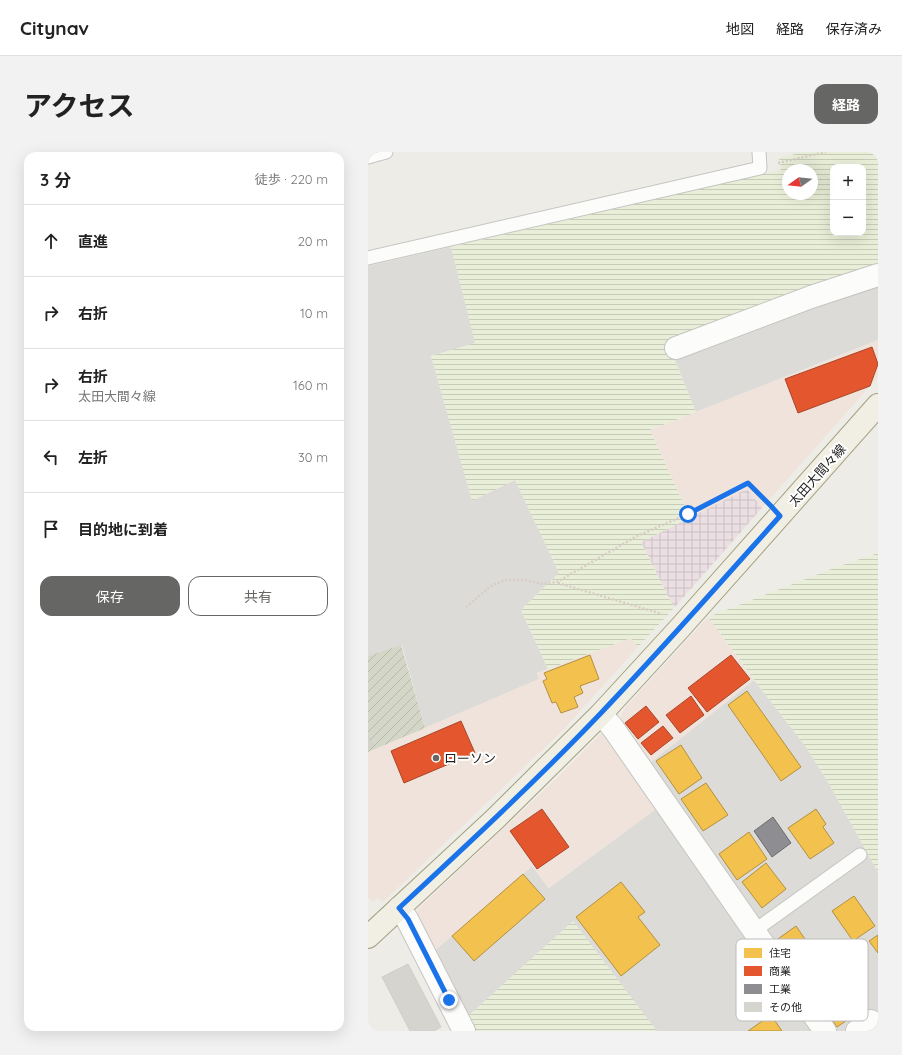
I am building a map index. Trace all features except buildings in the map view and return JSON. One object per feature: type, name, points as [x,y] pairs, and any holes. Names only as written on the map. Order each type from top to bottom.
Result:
[{"type":"main road","name":"太田大間々線","points":[[368,936],[495,819],[600,714],[679,629],[878,406]]},
{"type":"street","points":[[676,348],[811,297],[878,275]]},
{"type":"street","points":[[600,714],[613,728],[760,939]]},
{"type":"street","points":[[399,908],[408,919],[464,1031]]},
{"type":"street","points":[[818,1021],[825,1031]]},
{"type":"lane","points":[[368,157],[386,152]]},
{"type":"lane","points":[[368,258],[760,168],[759,152]]},
{"type":"lane","points":[[754,931],[860,855]]},
{"type":"path","points":[[760,168],[826,152]]},
{"type":"path","points":[[466,607],[491,586],[505,580],[526,580],[543,584],[557,582],[637,536],[688,514],[748,483],[780,516]]},
{"type":"path","points":[[557,582],[663,614],[679,629]]},
{"type":"shaded area","points":[[804,152],[878,152],[878,264],[808,288],[667,341],[696,412],[650,430],[690,518],[641,542],[674,608],[638,647],[631,638],[548,669],[521,610],[559,573],[515,480],[472,501],[431,356],[475,343],[451,247],[781,170],[779,158]]},
{"type":"shaded area","points":[[451,247],[476,343],[431,356],[472,500],[515,480],[559,573],[521,610],[548,669],[537,673],[539,679],[425,728],[402,645],[368,656],[368,266]]},
{"type":"shaded area","points":[[878,285],[878,340],[696,412],[674,358]]},
{"type":"shaded area","points":[[878,340],[878,377],[762,508],[747,489],[690,518],[650,430]]},
{"type":"shaded area","points":[[747,489],[762,508],[674,608],[641,542]]},
{"type":"shaded area","points":[[878,553],[878,872],[828,782],[806,747],[708,617],[834,568]]},
{"type":"shaded area","points":[[708,617],[754,680],[651,762],[620,719],[625,708]]},
{"type":"shaded area","points":[[631,638],[638,647],[563,730],[383,902],[377,897],[374,902],[368,898],[368,752],[539,679],[537,673]]},
{"type":"shaded area","points":[[401,645],[425,728],[368,752],[368,656]]},
{"type":"shaded area","points":[[754,680],[806,747],[828,782],[878,872],[878,1031],[657,1031],[467,1017],[434,951],[532,866],[549,888],[660,806],[714,855],[651,762]]},
{"type":"shaded area","points":[[602,733],[608,733],[660,806],[548,888],[532,866],[434,951],[416,917],[418,909],[553,782]]},
{"type":"shaded area","points":[[573,921],[657,1031],[474,1031],[467,1017]]},
{"type":"place","name":"ローソン","points":[[436,758]]},
{"type":"route","points":[[449,1000],[408,919],[399,908],[495,819],[600,714],[679,629],[780,516],[748,483],[688,514]]}]
